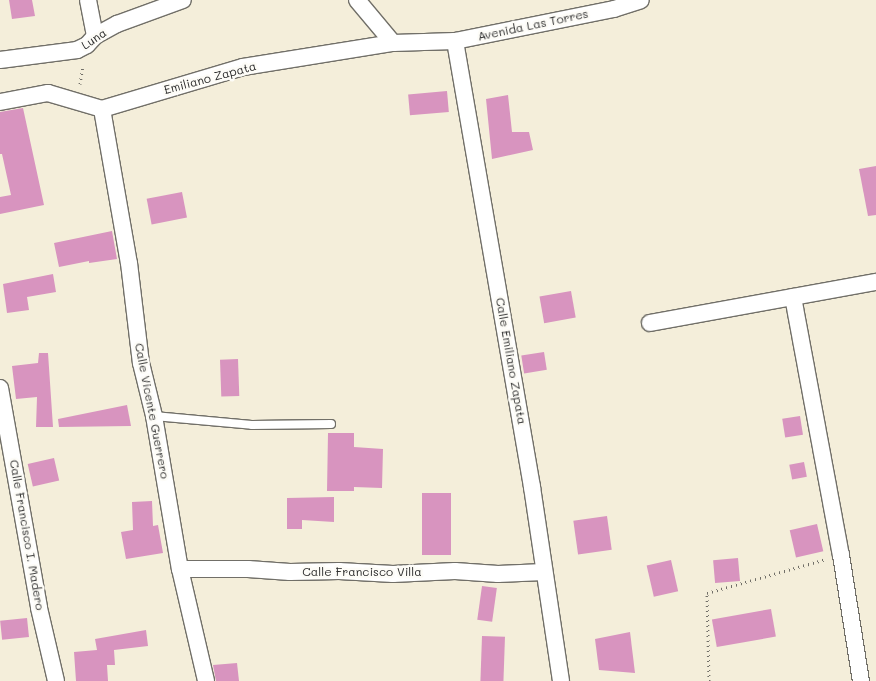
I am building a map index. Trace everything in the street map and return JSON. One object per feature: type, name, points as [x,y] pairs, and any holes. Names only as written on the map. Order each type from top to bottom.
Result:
[{"type":"street","points":[[88,0],[91,41]]},
{"type":"street","name":"Luna","points":[[0,60],[77,50],[117,24],[183,0]]},
{"type":"street","points":[[356,0],[393,43]]},
{"type":"street","name":"Avenida Las Torres","points":[[455,41],[614,9],[641,0]]},
{"type":"street","name":"Emiliano Zapata","points":[[102,109],[242,67],[393,43],[455,41]]},
{"type":"street","name":"Calle Emiliano Zapata","points":[[455,41],[532,487],[561,681]]},
{"type":"street","points":[[0,102],[48,93],[102,109]]},
{"type":"street","name":"Calle Vicente Guerrero","points":[[102,109],[129,263],[141,363],[154,416],[180,569],[206,681]]},
{"type":"street","points":[[650,323],[876,282]]},
{"type":"street","points":[[793,297],[841,555],[861,681]]},
{"type":"street","name":"Calle Francisco I. Madero","points":[[0,388],[40,608],[56,681]]},
{"type":"street","name":"Calle Francisco Villa","points":[[180,569],[393,574],[455,571],[498,574],[544,572]]},
{"type":"lane","points":[[154,416],[252,425],[331,424]]},
{"type":"path","points":[[76,102],[91,41]]},
{"type":"path","points":[[709,681],[707,593],[841,555]]},
{"type":"building","points":[[9,0],[32,0],[35,16],[12,19]]},
{"type":"building","points":[[447,91],[449,112],[410,115],[408,94]]},
{"type":"building","points":[[508,95],[512,132],[529,132],[533,150],[492,159],[486,99]]},
{"type":"building","points":[[23,108],[44,205],[0,214],[0,197],[11,195],[2,154],[0,154],[0,112]]},
{"type":"building","points":[[876,166],[876,215],[868,216],[859,169]]},
{"type":"building","points":[[182,192],[187,218],[152,224],[147,199]]},
{"type":"building","points":[[112,231],[117,259],[89,263],[89,261],[59,267],[54,243]]},
{"type":"building","points":[[53,274],[56,292],[27,297],[29,310],[7,313],[3,284]]},
{"type":"building","points":[[571,291],[576,318],[544,323],[539,297]]},
{"type":"building","points":[[544,352],[547,370],[524,373],[521,356]]},
{"type":"building","points":[[39,353],[48,353],[53,427],[36,427],[37,397],[16,399],[12,366],[38,363]]},
{"type":"building","points":[[238,359],[239,396],[221,397],[220,360]]},
{"type":"building","points":[[127,405],[131,426],[59,427],[58,419]]},
{"type":"building","points":[[800,416],[803,435],[785,438],[782,419]]},
{"type":"building","points":[[328,433],[354,433],[354,447],[383,449],[382,488],[354,487],[354,491],[327,491]]},
{"type":"building","points":[[54,458],[59,480],[33,486],[28,464]]},
{"type":"building","points":[[804,462],[807,477],[792,480],[789,465]]},
{"type":"building","points":[[422,493],[451,493],[451,555],[422,555]]},
{"type":"building","points":[[334,497],[334,522],[302,520],[302,529],[287,529],[287,498]]},
{"type":"building","points":[[152,501],[153,526],[158,525],[163,553],[126,559],[121,532],[133,530],[132,502]]},
{"type":"building","points":[[607,516],[612,550],[578,554],[573,521]]},
{"type":"building","points":[[817,524],[823,551],[796,558],[790,530]]},
{"type":"building","points":[[738,558],[740,581],[715,583],[713,560]]},
{"type":"building","points":[[671,560],[678,591],[654,597],[647,566]]},
{"type":"building","points":[[482,586],[497,588],[492,622],[477,620]]},
{"type":"building","points":[[771,609],[776,637],[717,647],[712,619]]},
{"type":"building","points":[[27,618],[29,637],[2,640],[0,621]]},
{"type":"building","points":[[146,630],[148,646],[114,650],[115,665],[107,665],[108,681],[76,681],[74,652],[97,650],[95,639]]},
{"type":"building","points":[[630,632],[635,673],[599,670],[595,639]]},
{"type":"building","points":[[482,636],[505,637],[503,681],[480,681]]},
{"type":"building","points":[[237,663],[239,681],[216,681],[213,665]]}]
